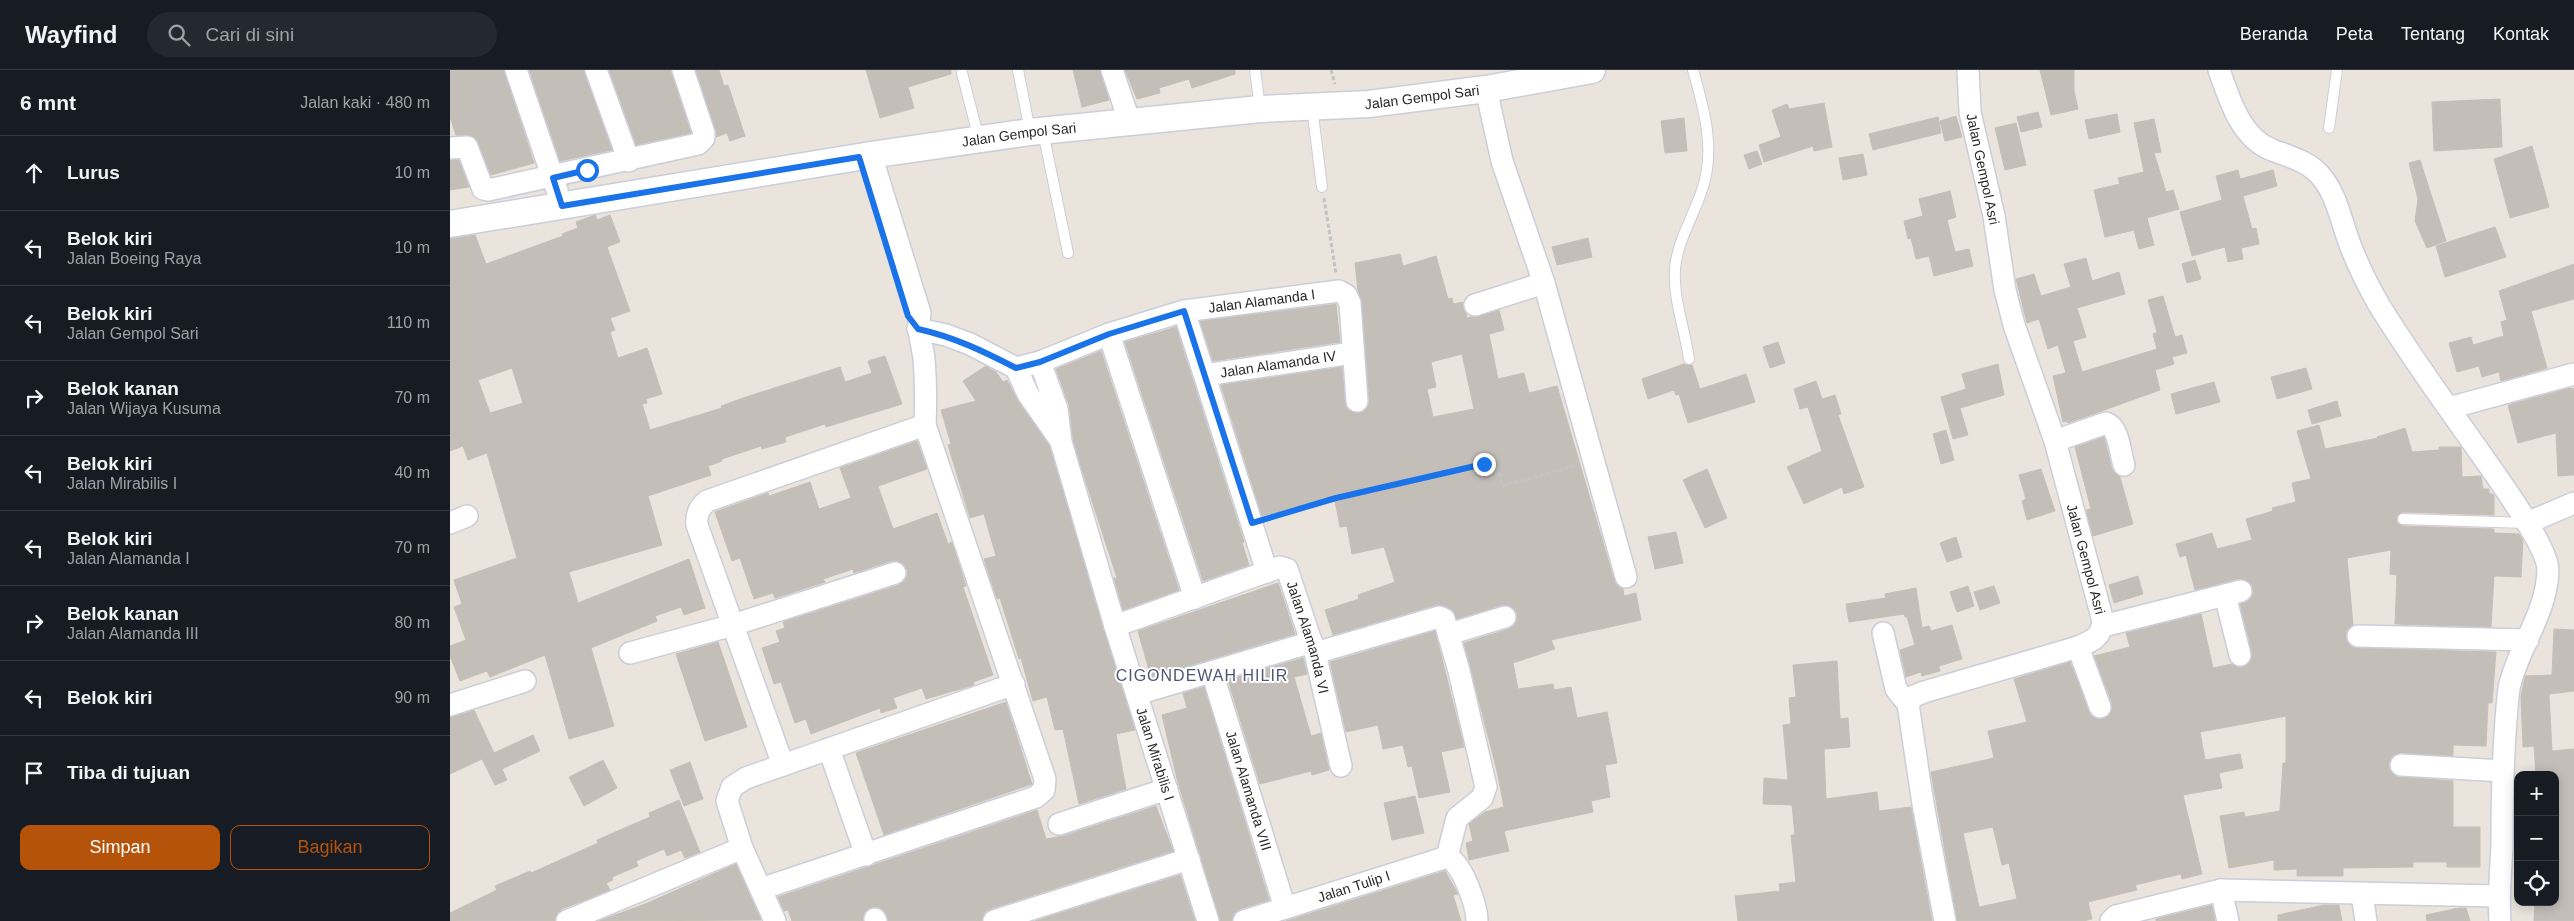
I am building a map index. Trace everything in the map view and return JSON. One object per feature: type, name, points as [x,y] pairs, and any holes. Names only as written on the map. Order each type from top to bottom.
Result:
[{"type":"street","points":[[516,70],[557,191]]},
{"type":"street","points":[[596,70],[629,161]]},
{"type":"street","points":[[450,148],[467,147],[483,189],[557,191],[629,161],[698,144],[704,138],[704,133],[683,70]]},
{"type":"street","points":[[1112,70],[1130,123]]},
{"type":"street","name":"Jalan Gempol Sari","points":[[450,224],[557,191],[865,156],[1036,131],[1260,109],[1369,104],[1486,89],[1542,74],[1592,70]]},
{"type":"street","name":"Jalan Gempol Asri","points":[[1908,704],[1914,696],[1924,692],[2078,647],[2097,639],[2103,626],[2055,441],[2014,326],[2005,290],[1994,216],[1970,112],[1968,70]]},
{"type":"street","points":[[2218,70],[2234,109],[2255,141],[2301,161],[2318,174],[2330,189],[2340,211],[2346,233],[2363,277],[2396,332],[2527,523],[2547,562],[2548,569],[2538,616],[2511,675],[2508,688],[2498,896],[2500,921]]},
{"type":"street","points":[[1486,89],[1502,161],[1544,283],[1626,577]]},
{"type":"street","points":[[761,889],[1036,797],[1044,790],[1045,779],[925,425],[926,382],[918,329],[908,316],[865,156]]},
{"type":"street","points":[[1475,305],[1544,283]]},
{"type":"street","points":[[1339,292],[1346,295],[1350,303],[1352,353],[1358,401]]},
{"type":"street","name":"Jalan Alamanda I","points":[[1016,368],[1040,362],[1109,334],[1184,311],[1339,292]]},
{"type":"street","points":[[1184,311],[1267,572]]},
{"type":"street","points":[[918,329],[946,335],[970,344],[1016,368]]},
{"type":"street","points":[[1109,334],[1195,598]]},
{"type":"street","name":"Jalan Alamanda IV","points":[[1205,375],[1352,353]]},
{"type":"street","name":"Jalan Mirabilis I","points":[[1040,362],[1057,409],[1061,442],[1115,626],[1208,921]]},
{"type":"street","name":"Jalan Mirabilis I","points":[[1016,368],[1028,394],[1061,442]]},
{"type":"street","points":[[2448,408],[2574,374]]},
{"type":"street","points":[[2055,441],[2106,422],[2115,429],[2124,466]]},
{"type":"street","points":[[783,764],[697,525],[696,516],[700,506],[707,500],[925,425]]},
{"type":"street","points":[[2527,523],[2574,503]]},
{"type":"street","name":"Jalan Alamanda VI","points":[[1115,626],[1280,567],[1287,569],[1314,648],[1341,766]]},
{"type":"street","points":[[630,653],[732,625],[895,573]]},
{"type":"street","points":[[2103,626],[2233,593],[2240,654]]},
{"type":"street","points":[[1449,634],[1505,617]]},
{"type":"street","points":[[1137,694],[1212,672],[1439,618],[1444,619],[1460,671],[1486,787],[1482,798],[1457,818],[1453,862],[1477,912],[1477,921]]},
{"type":"street","points":[[1883,633],[1896,688],[1908,704],[1923,804],[1945,921]]},
{"type":"street","points":[[2358,636],[2528,640]]},
{"type":"street","points":[[2078,647],[2100,707]]},
{"type":"street","name":"Jalan Alamanda VIII","points":[[1212,672],[1285,908]]},
{"type":"street","points":[[450,705],[525,681]]},
{"type":"street","points":[[776,921],[742,848],[727,801],[732,787],[746,778],[783,764],[1014,684]]},
{"type":"street","points":[[829,749],[866,855]]},
{"type":"street","points":[[2401,765],[2503,771]]},
{"type":"street","points":[[1059,824],[1167,789]]},
{"type":"street","points":[[568,921],[742,848]]},
{"type":"street","points":[[994,921],[1189,859]]},
{"type":"street","name":"Jalan Tulip I","points":[[1244,921],[1453,862]]},
{"type":"street","points":[[2110,921],[2116,916],[2221,890],[2362,894],[2430,893],[2498,896]]},
{"type":"street","points":[[2221,890],[2228,921]]},
{"type":"street","points":[[2362,894],[2366,921]]},
{"type":"lane","points":[[1018,70],[1068,253]]},
{"type":"lane","points":[[1255,70],[1260,109]]},
{"type":"lane","points":[[1689,359],[1674,283],[1675,266],[1708,172],[1709,146],[1694,70]]},
{"type":"lane","points":[[2329,128],[2337,70]]},
{"type":"lane","points":[[962,73],[979,140]]},
{"type":"lane","points":[[1312,107],[1322,187]]},
{"type":"lane","points":[[2403,519],[2527,523]]},
{"type":"path","points":[[1322,187],[1339,292]]},
{"type":"path","points":[[1252,523],[1336,498],[1484,464],[1493,464],[1497,468],[1503,486],[1594,460]]},
{"type":"building","points":[[450,70],[504,70],[534,163],[491,175],[474,137],[456,135],[450,117]]},
{"type":"building","points":[[529,70],[584,70],[612,150],[560,161]]},
{"type":"building","points":[[609,70],[671,70],[691,133],[636,145]]},
{"type":"building","points":[[696,70],[719,70],[724,86],[728,85],[745,136],[730,141],[727,133],[716,137]]},
{"type":"building","points":[[866,70],[951,70],[951,74],[908,87],[914,108],[880,118]]},
{"type":"building","points":[[1073,70],[1100,70],[1109,100],[1082,107]]},
{"type":"building","points":[[1125,70],[1235,70],[1235,74],[1192,88],[1189,79],[1159,88],[1160,93],[1137,99]]},
{"type":"building","points":[[2040,70],[2074,70],[2074,91],[2078,109],[2051,115]]},
{"type":"building","points":[[2500,99],[2502,147],[2434,151],[2432,102]]},
{"type":"building","points":[[1824,103],[1832,147],[1814,151],[1813,146],[1764,162],[1759,145],[1781,137],[1772,110],[1787,104],[1789,109]]},
{"type":"building","points":[[2038,112],[2042,127],[2021,132],[2017,117]]},
{"type":"building","points":[[2117,114],[2120,132],[2089,139],[2085,120]]},
{"type":"building","points":[[1956,116],[1962,137],[1945,141],[1940,121]]},
{"type":"building","points":[[1938,117],[1941,133],[1873,150],[1869,134]]},
{"type":"building","points":[[1684,118],[1687,151],[1665,153],[1661,121]]},
{"type":"building","points":[[2154,119],[2161,152],[2154,153],[2166,192],[2173,190],[2179,209],[2147,218],[2154,245],[2139,249],[2134,230],[2105,237],[2094,190],[2120,184],[2118,178],[2144,172],[2134,123]]},
{"type":"building","points":[[2016,123],[2026,165],[2005,170],[1995,128]]},
{"type":"building","points":[[2532,146],[2549,207],[2510,218],[2494,159]]},
{"type":"building","points":[[1757,151],[1762,164],[1749,169],[1744,155]]},
{"type":"building","points":[[1863,154],[1867,175],[1843,180],[1839,158]]},
{"type":"building","points":[[450,160],[459,160],[469,187],[450,190]]},
{"type":"building","points":[[2420,160],[2446,241],[2427,248],[2415,221],[2418,199],[2409,163]]},
{"type":"building","points":[[2238,170],[2240,179],[2273,170],[2277,186],[2243,196],[2252,229],[2256,228],[2259,244],[2241,248],[2243,259],[2228,262],[2225,247],[2192,256],[2180,212],[2222,200],[2216,176]]},
{"type":"building","points":[[1950,191],[1956,217],[1947,220],[1955,252],[1969,249],[1973,266],[1934,276],[1929,256],[1916,259],[1911,238],[1908,239],[1904,221],[1923,216],[1919,199]]},
{"type":"building","points":[[595,215],[597,220],[610,215],[620,242],[607,247],[630,311],[610,318],[615,330],[610,332],[618,358],[647,348],[662,394],[646,399],[647,403],[642,404],[650,430],[722,408],[721,406],[746,397],[840,367],[845,382],[872,373],[868,361],[885,356],[902,404],[826,427],[825,424],[785,437],[786,442],[762,449],[761,446],[722,459],[722,461],[708,466],[711,475],[648,496],[662,545],[569,572],[578,603],[689,559],[705,608],[684,615],[681,607],[655,616],[657,621],[591,648],[614,726],[569,739],[545,655],[490,677],[487,671],[460,681],[450,656],[450,646],[466,640],[454,607],[462,604],[454,580],[517,558],[487,453],[468,460],[463,446],[450,451],[450,239],[475,235],[486,264],[563,236],[562,234],[578,228],[576,222]],"holes":[[[512,368],[523,403],[490,413],[478,380]]]},
{"type":"building","points":[[2495,227],[2506,257],[2445,277],[2436,246]]},
{"type":"building","points":[[1588,238],[1592,257],[1557,265],[1552,247]]},
{"type":"building","points":[[1400,254],[1403,266],[1436,256],[1448,299],[1452,298],[1453,304],[1463,302],[1467,318],[1499,310],[1504,330],[1489,334],[1498,379],[1524,373],[1529,393],[1557,386],[1614,580],[1623,589],[1624,596],[1636,593],[1641,620],[1551,640],[1555,649],[1513,663],[1518,689],[1553,684],[1554,690],[1571,687],[1577,718],[1607,712],[1617,763],[1605,765],[1610,797],[1591,801],[1593,812],[1504,831],[1509,851],[1469,860],[1466,843],[1473,841],[1469,824],[1485,812],[1504,807],[1497,771],[1464,643],[1509,629],[1517,620],[1517,613],[1513,608],[1502,605],[1457,619],[1449,608],[1436,605],[1333,635],[1325,610],[1359,599],[1358,595],[1395,582],[1384,547],[1352,554],[1347,526],[1340,527],[1334,496],[1262,516],[1221,385],[1342,367],[1346,408],[1352,412],[1364,411],[1369,400],[1362,302],[1358,291],[1355,263]],"holes":[[[1462,354],[1474,409],[1433,417],[1427,389],[1436,387],[1431,362]]]},
{"type":"building","points":[[2086,258],[2092,281],[2119,272],[2125,294],[2077,308],[2086,337],[2073,341],[2082,372],[2157,349],[2153,334],[2157,332],[2148,300],[2163,296],[2175,337],[2182,335],[2187,353],[2172,357],[2174,364],[2155,370],[2160,390],[2068,423],[2067,421],[2063,422],[2053,376],[2066,373],[2058,345],[2048,349],[2039,319],[2027,323],[2016,279],[2034,274],[2041,296],[2071,287],[2064,264]]},
{"type":"building","points":[[2195,260],[2201,279],[2187,283],[2182,264]]},
{"type":"building","points":[[2574,264],[2574,299],[2531,311],[2547,368],[2501,381],[2499,372],[2482,377],[2479,366],[2457,372],[2449,343],[2471,337],[2473,345],[2504,336],[2501,322],[2507,320],[2499,291]]},
{"type":"building","points":[[1336,304],[1340,342],[1213,361],[1200,321]]},
{"type":"building","points":[[1176,327],[1244,542],[1242,543],[1249,565],[1203,581],[1125,342]]},
{"type":"building","points":[[1778,342],[1785,363],[1770,368],[1763,347]]},
{"type":"building","points":[[1101,351],[1179,590],[1123,610],[1114,578],[1117,578],[1073,439],[1069,405],[1056,369]]},
{"type":"building","points":[[1684,364],[1692,365],[1700,389],[1746,374],[1755,402],[1688,423],[1679,394],[1676,395],[1674,390],[1648,399],[1642,379]]},
{"type":"building","points":[[1998,364],[2004,395],[1960,408],[1968,435],[1953,439],[1941,397],[1966,389],[1962,374]]},
{"type":"building","points":[[986,366],[996,372],[1003,382],[1007,380],[1018,401],[1049,445],[1135,730],[1116,734],[1126,789],[1079,804],[1063,729],[1055,730],[1047,697],[1033,701],[1021,658],[1019,659],[1000,598],[997,599],[984,559],[996,556],[984,514],[970,518],[948,445],[951,444],[941,410],[976,401],[963,381]]},
{"type":"building","points":[[2306,368],[2312,389],[2277,399],[2271,377]]},
{"type":"building","points":[[1816,381],[1822,399],[1835,395],[1841,414],[1838,415],[1864,487],[1844,494],[1842,487],[1804,504],[1787,467],[1822,451],[1808,407],[1800,409],[1794,389]]},
{"type":"building","points":[[2214,382],[2220,402],[2176,414],[2171,394]]},
{"type":"building","points":[[2570,388],[2574,389],[2574,475],[2558,476],[2556,433],[2518,443],[2508,405]]},
{"type":"building","points":[[2337,401],[2341,416],[2312,424],[2308,410]]},
{"type":"building","points":[[2319,425],[2325,449],[2378,438],[2405,428],[2412,452],[2439,450],[2439,447],[2461,447],[2462,477],[2481,476],[2483,489],[2489,489],[2489,493],[2494,495],[2494,515],[2403,512],[2397,516],[2397,523],[2403,526],[2494,529],[2494,533],[2519,534],[2523,540],[2521,577],[2494,576],[2491,627],[2395,624],[2397,575],[2390,574],[2391,550],[2347,558],[2353,625],[2348,629],[2346,636],[2351,646],[2358,648],[2496,652],[2492,703],[2488,703],[2486,746],[2453,745],[2453,756],[2401,753],[2391,758],[2389,764],[2390,771],[2400,777],[2453,781],[2453,827],[2480,827],[2480,867],[2447,867],[2447,862],[2413,862],[2413,867],[2343,868],[2343,876],[2297,876],[2297,869],[2274,870],[2274,860],[2229,868],[2220,816],[2244,812],[2245,817],[2280,811],[2283,763],[2286,763],[2286,716],[2200,732],[2205,760],[2240,754],[2243,768],[2219,773],[2222,788],[2183,795],[2202,874],[2182,879],[2181,874],[2135,885],[2137,890],[2088,902],[2092,919],[2083,921],[1957,921],[1931,772],[1994,758],[1988,731],[2027,722],[2014,679],[2070,662],[2092,716],[2098,719],[2109,715],[2112,703],[2094,656],[2130,647],[2126,633],[2201,614],[2213,668],[2232,664],[2243,667],[2248,664],[2252,652],[2240,604],[2249,600],[2253,595],[2250,583],[2238,579],[2195,590],[2186,555],[2180,557],[2176,544],[2212,533],[2217,549],[2252,540],[2246,519],[2273,511],[2272,508],[2296,502],[2292,483],[2311,479],[2297,431]],"holes":[[[1993,827],[2002,865],[2009,863],[2017,899],[1979,907],[1963,833]]]},
{"type":"building","points":[[1946,430],[1954,460],[1941,464],[1933,434]]},
{"type":"building","points":[[2104,437],[2112,469],[2120,477],[2133,524],[2093,536],[2086,510],[2091,509],[2075,447]]},
{"type":"building","points":[[917,441],[927,469],[878,486],[893,529],[937,513],[948,544],[952,542],[966,586],[963,587],[993,675],[973,682],[974,685],[926,699],[922,688],[893,698],[897,708],[881,713],[880,708],[811,734],[806,719],[795,723],[781,682],[774,684],[762,648],[780,642],[776,631],[785,628],[783,622],[899,585],[907,576],[907,569],[898,561],[891,561],[854,573],[853,569],[823,579],[825,582],[775,598],[773,593],[754,599],[740,558],[732,561],[715,512],[768,493],[769,496],[810,482],[819,509],[851,498],[840,468]]},
{"type":"building","points":[[1707,469],[1727,518],[1705,528],[1683,480]]},
{"type":"building","points":[[2041,469],[2055,511],[2027,520],[2022,501],[2026,499],[2019,475]]},
{"type":"building","points":[[1676,532],[1683,563],[1655,569],[1648,537]]},
{"type":"building","points":[[1956,537],[1962,557],[1947,562],[1940,543]]},
{"type":"building","points":[[2138,576],[2143,594],[2114,603],[2109,585]]},
{"type":"building","points":[[1278,583],[1295,634],[1151,677],[1138,631]]},
{"type":"building","points":[[1968,586],[1974,606],[1957,612],[1950,592]]},
{"type":"building","points":[[1994,586],[2000,603],[1980,610],[1974,592]]},
{"type":"building","points":[[1916,588],[1922,628],[1929,626],[1931,631],[1952,625],[1962,659],[1939,666],[1940,671],[1922,676],[1921,672],[1906,677],[1900,650],[1915,645],[1907,617],[1904,614],[1849,622],[1846,604],[1886,598],[1885,594]]},
{"type":"building","points":[[2554,629],[2574,630],[2574,691],[2549,694],[2552,751],[2574,749],[2574,921],[2534,921],[2535,906],[2559,906],[2559,771],[2536,771],[2534,746],[2523,747],[2521,697],[2525,676],[2552,675]]},
{"type":"building","points":[[1435,631],[1464,747],[1441,752],[1450,792],[1419,798],[1412,766],[1408,767],[1403,745],[1383,749],[1378,725],[1346,732],[1330,662]]},
{"type":"building","points":[[718,642],[747,727],[705,741],[676,654]]},
{"type":"building","points":[[1303,658],[1307,674],[1294,677],[1311,736],[1321,733],[1329,770],[1312,775],[1311,771],[1260,784],[1228,680]]},
{"type":"building","points":[[1837,661],[1840,719],[1848,718],[1850,747],[1824,749],[1826,799],[1877,792],[1879,811],[1911,807],[1932,921],[1738,921],[1735,896],[1780,891],[1779,884],[1796,882],[1791,835],[1795,835],[1792,805],[1763,804],[1764,778],[1788,780],[1783,725],[1791,724],[1789,698],[1796,697],[1793,665]]},
{"type":"building","points":[[1204,687],[1269,900],[1240,909],[1234,913],[1232,921],[1220,921],[1177,779],[1162,715],[1187,708],[1183,693]]},
{"type":"building","points":[[1006,702],[1032,784],[884,835],[856,753]]},
{"type":"building","points":[[474,710],[494,753],[533,735],[540,751],[502,769],[507,780],[495,785],[482,759],[450,774],[450,717]]},
{"type":"building","points":[[603,760],[617,788],[584,806],[569,777]]},
{"type":"building","points":[[690,762],[703,799],[684,806],[670,770]]},
{"type":"building","points":[[1415,796],[1424,833],[1392,840],[1384,803]]},
{"type":"building","points":[[679,800],[700,852],[685,858],[681,850],[667,856],[664,849],[636,861],[638,866],[612,877],[613,880],[606,883],[610,890],[562,909],[557,914],[555,921],[450,921],[450,913],[497,890],[495,886],[530,871],[531,873],[598,843],[597,840],[650,817],[649,813]]},
{"type":"building","points":[[1156,806],[1173,851],[990,909],[984,913],[982,921],[888,921],[882,909],[875,907],[865,912],[863,921],[792,921],[788,910],[784,911],[778,897],[1037,810],[1046,839],[1063,836]]},
{"type":"building","points":[[736,864],[761,920],[599,921],[645,904]]},
{"type":"building","points":[[1445,871],[1458,894],[1453,895],[1461,921],[1286,921]]},
{"type":"building","points":[[1180,875],[1195,921],[1035,921]]},
{"type":"building","points":[[2212,905],[2215,921],[2156,921],[2156,919]]},
{"type":"building","points":[[2324,905],[2339,905],[2342,921],[2278,921],[2278,915]]},
{"type":"building","points":[[2466,908],[2470,921],[2427,921],[2426,915]]},
{"type":"district","name":"CIGONDEWAH HILIR","points":[[1202,675]]},
{"type":"route","points":[[587,170],[553,178],[562,206],[859,157],[908,316],[918,329],[946,335],[970,344],[1016,368],[1040,362],[1109,334],[1184,311],[1252,523],[1336,498],[1484,464]]}]
